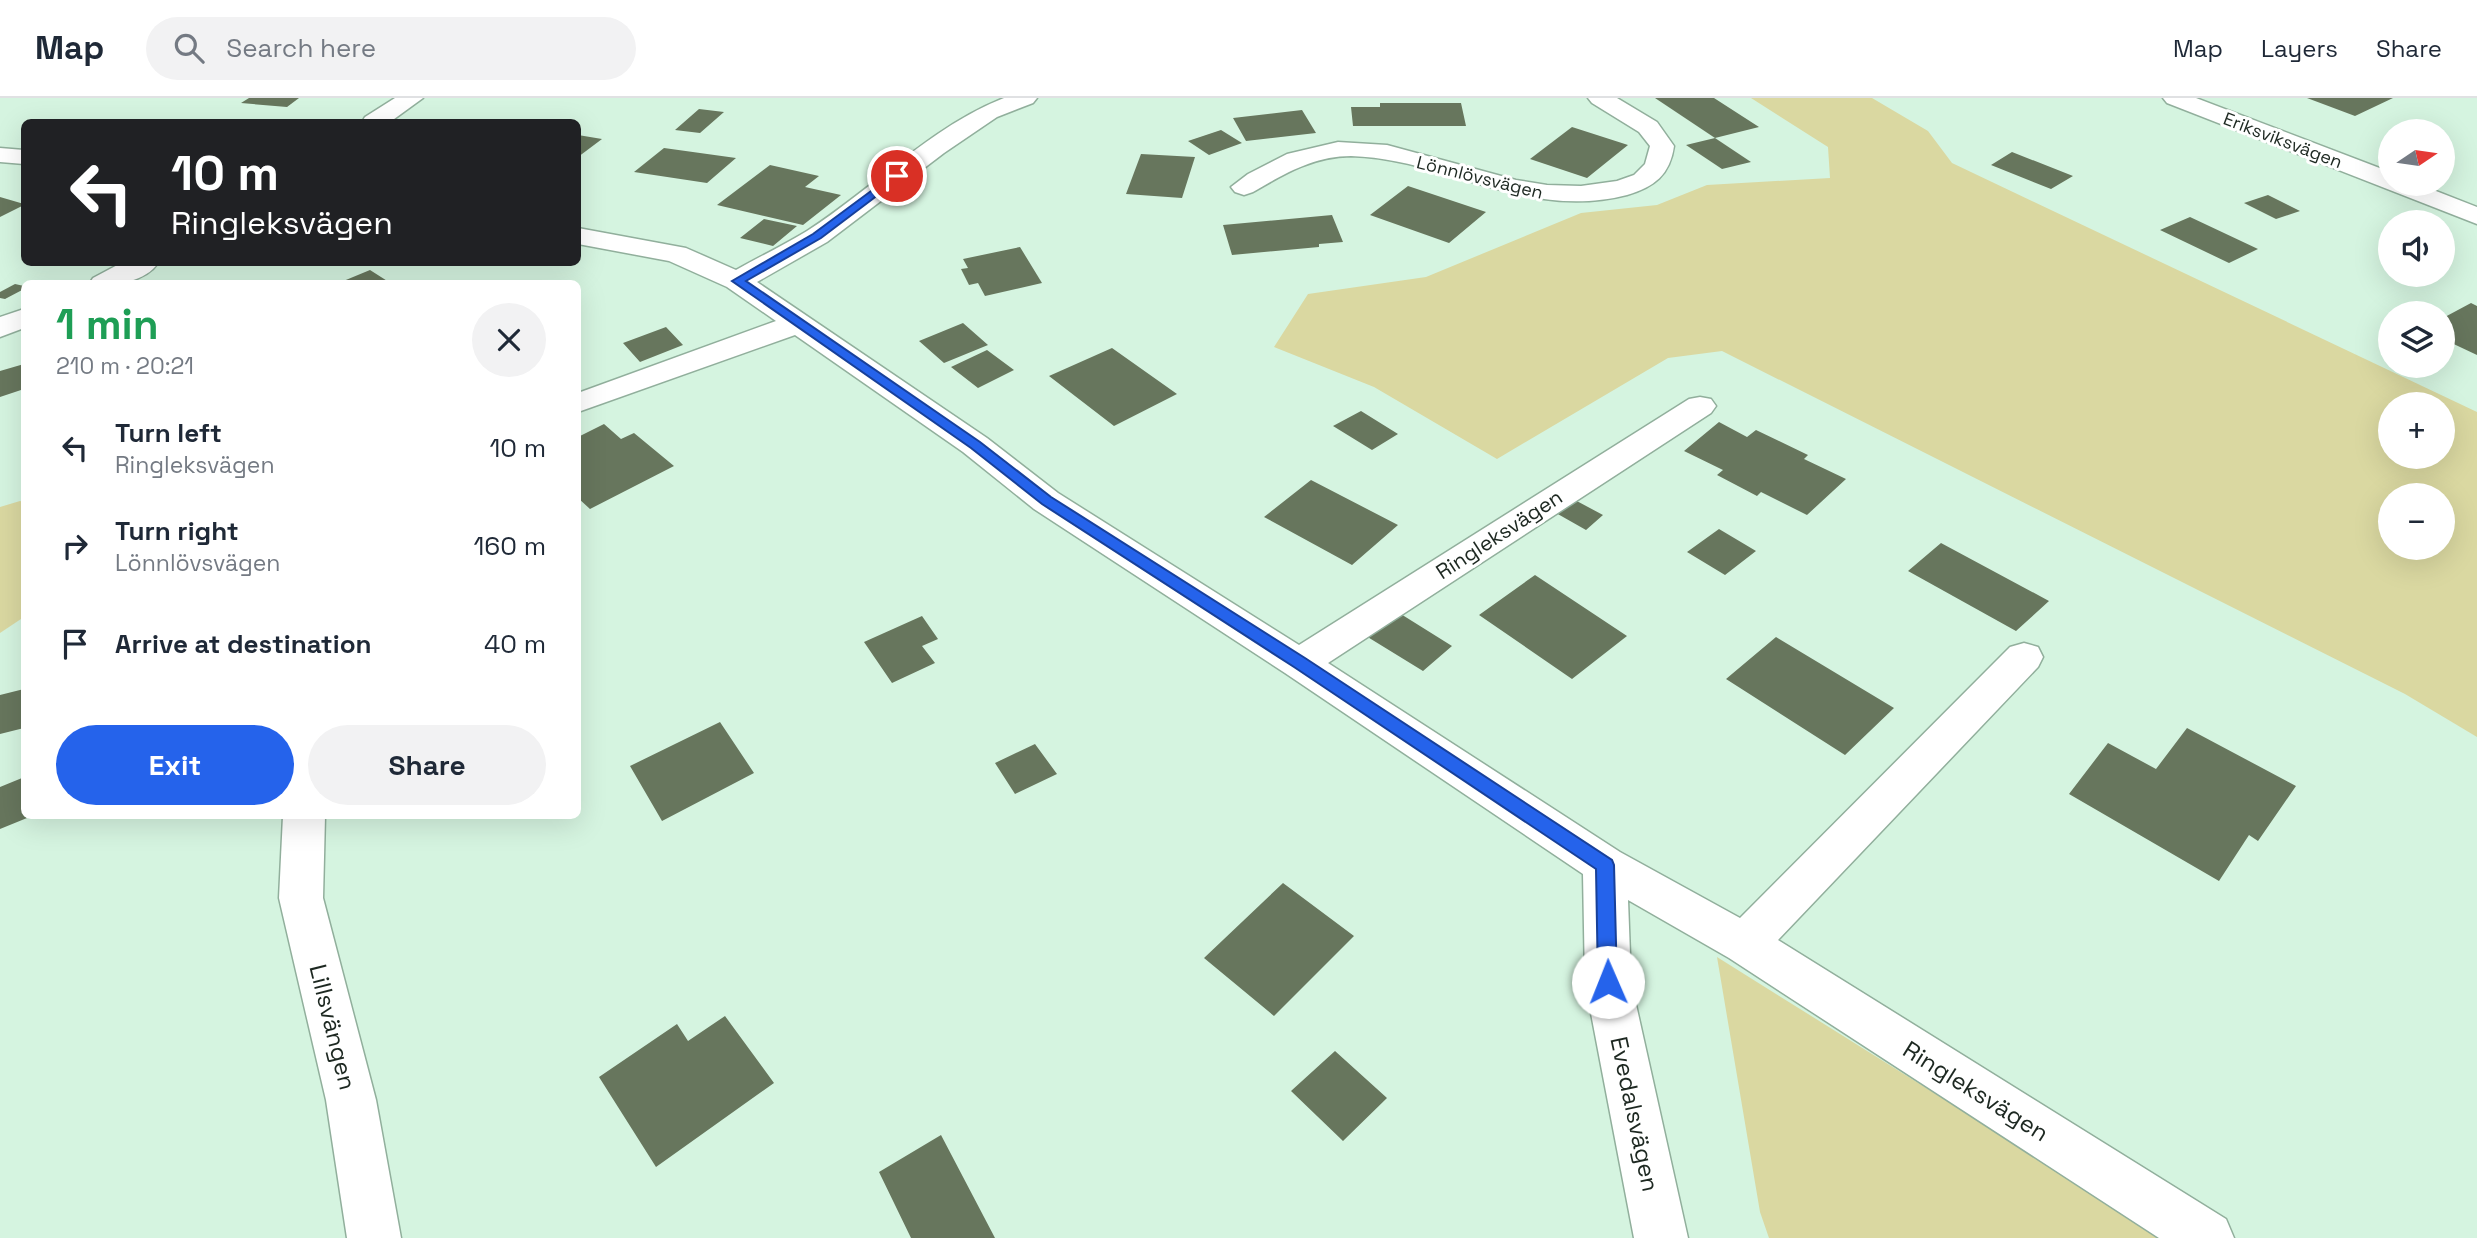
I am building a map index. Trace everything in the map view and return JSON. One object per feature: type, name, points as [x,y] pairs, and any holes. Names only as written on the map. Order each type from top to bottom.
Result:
[{"type":"street","points":[[379,119],[411,98]]},
{"type":"street","points":[[737,281],[817,236],[989,112],[1025,98]]},
{"type":"street","name":"Lönnlövsvägen","points":[[1244,187],[1281,164],[1314,152],[1352,148],[1386,153],[1494,184],[1550,194],[1604,192],[1642,183],[1660,164],[1662,146],[1648,127],[1600,98]]},
{"type":"street","name":"Eriksviksvägen","points":[[2175,98],[2378,176]]},
{"type":"street","points":[[0,155],[21,158]]},
{"type":"street","points":[[2426,196],[2477,216]]},
{"type":"street","name":"Ringleksvägen","points":[[581,237],[676,254],[737,281],[975,445],[1046,501],[1299,663],[1605,865],[1745,944],[2207,1238]]},
{"type":"street","points":[[111,280],[137,266]]},
{"type":"street","points":[[0,328],[21,319]]},
{"type":"street","points":[[581,402],[800,323]]},
{"type":"street","name":"Ringleksvägen","points":[[1299,663],[1700,406]]},
{"type":"street","points":[[1745,944],[2024,657]]},
{"type":"street","name":"Lillsvängen","points":[[304,819],[301,898],[351,1100],[374,1238]]},
{"type":"street","name":"Evedalsvägen","points":[[1605,865],[1608,982],[1661,1238]]},
{"type":"shaded area","points":[[1751,98],[1872,98],[1928,131],[1952,163],[2378,365],[2378,378],[2405,378],[2435,392],[2378,392],[2378,469],[2455,469],[2455,402],[2477,412],[2477,737],[2405,694],[1722,351],[1668,358],[1497,459],[1374,387],[1274,347],[1308,294],[1426,277],[1581,213],[1657,205],[1707,185],[1830,178],[1828,147]]},
{"type":"shaded area","points":[[21,501],[21,619],[0,633],[0,507]]},
{"type":"shaded area","points":[[1717,957],[2166,1238],[1769,1238],[1760,1212]]},
{"type":"building","points":[[249,98],[299,98],[287,107],[241,103]]},
{"type":"building","points":[[1655,98],[1714,98],[1759,127],[1715,138]]},
{"type":"building","points":[[2307,98],[2393,98],[2355,116]]},
{"type":"building","points":[[1380,103],[1461,103],[1466,126],[1353,126],[1351,107],[1380,107]]},
{"type":"building","points":[[699,109],[724,112],[700,133],[675,130]]},
{"type":"building","points":[[1302,110],[1316,133],[1246,141],[1233,118]]},
{"type":"building","points":[[1572,127],[1628,145],[1587,178],[1530,159]]},
{"type":"building","points":[[1221,130],[1242,143],[1209,155],[1188,141]]},
{"type":"building","points":[[581,136],[602,139],[581,155]]},
{"type":"building","points":[[1715,138],[1751,162],[1722,169],[1686,145]]},
{"type":"building","points":[[664,148],[736,158],[707,183],[634,172]]},
{"type":"building","points":[[2012,152],[2073,176],[2051,189],[1991,165]]},
{"type":"building","points":[[1141,154],[1195,157],[1182,198],[1126,194]]},
{"type":"building","points":[[770,165],[819,176],[805,187],[841,195],[803,225],[717,205]]},
{"type":"building","points":[[1408,186],[1486,212],[1449,243],[1370,215]]},
{"type":"building","points":[[2268,195],[2300,211],[2276,219],[2244,203]]},
{"type":"building","points":[[0,197],[21,203],[21,206],[0,217]]},
{"type":"building","points":[[1332,215],[1343,242],[1319,244],[1319,247],[1232,255],[1223,225]]},
{"type":"building","points":[[2190,217],[2258,249],[2229,263],[2160,230]]},
{"type":"building","points":[[764,219],[797,226],[773,246],[740,238]]},
{"type":"building","points":[[1020,247],[1042,283],[985,296],[978,283],[969,285],[961,269],[968,268],[963,259]]},
{"type":"building","points":[[370,270],[386,280],[346,280]]},
{"type":"building","points":[[15,284],[21,285],[21,291],[5,299],[0,298],[0,292]]},
{"type":"building","points":[[2471,303],[2477,306],[2477,355],[2455,345],[2455,312]]},
{"type":"building","points":[[963,323],[988,345],[944,363],[919,341]]},
{"type":"building","points":[[666,327],[683,345],[640,362],[623,343]]},
{"type":"building","points":[[1112,348],[1177,394],[1114,426],[1049,376]]},
{"type":"building","points":[[987,350],[1014,370],[978,388],[951,367]]},
{"type":"building","points":[[21,365],[21,390],[0,397],[0,371]]},
{"type":"building","points":[[1361,411],[1398,434],[1372,450],[1333,426]]},
{"type":"building","points":[[1719,422],[1747,437],[1756,430],[1808,455],[1804,459],[1846,479],[1807,515],[1761,492],[1757,496],[1717,475],[1723,470],[1684,451]]},
{"type":"building","points":[[604,424],[621,439],[634,433],[674,466],[590,509],[581,501],[581,436]]},
{"type":"building","points":[[1311,480],[1398,525],[1352,565],[1264,517]]},
{"type":"building","points":[[1573,499],[1603,515],[1586,530],[1556,513]]},
{"type":"building","points":[[1719,529],[1756,551],[1725,575],[1687,552]]},
{"type":"building","points":[[1941,543],[2049,601],[2016,631],[1908,571]]},
{"type":"building","points":[[1535,575],[1627,636],[1572,679],[1479,615]]},
{"type":"building","points":[[1396,611],[1452,646],[1423,671],[1366,636]]},
{"type":"building","points":[[922,616],[938,639],[922,646],[935,663],[892,683],[864,642]]},
{"type":"building","points":[[1776,637],[1894,708],[1845,755],[1726,679]]},
{"type":"building","points":[[21,690],[21,729],[0,734],[0,695]]},
{"type":"building","points":[[720,722],[754,773],[662,821],[630,766]]},
{"type":"building","points":[[2187,728],[2296,786],[2258,841],[2249,835],[2219,881],[2069,794],[2108,743],[2156,769]]},
{"type":"building","points":[[1035,744],[1057,774],[1015,794],[995,763]]},
{"type":"building","points":[[21,778],[21,819],[25,819],[0,829],[0,787]]},
{"type":"building","points":[[1283,883],[1354,936],[1274,1016],[1204,958]]},
{"type":"building","points":[[725,1016],[774,1083],[656,1167],[599,1077],[677,1024],[688,1041]]},
{"type":"building","points":[[1335,1051],[1387,1098],[1343,1141],[1291,1091]]},
{"type":"building","points":[[941,1135],[995,1238],[911,1238],[879,1172]]},
{"type":"route","points":[[897,176],[817,236],[737,281],[975,445],[1046,501],[1299,663],[1605,865],[1608,982]]}]
